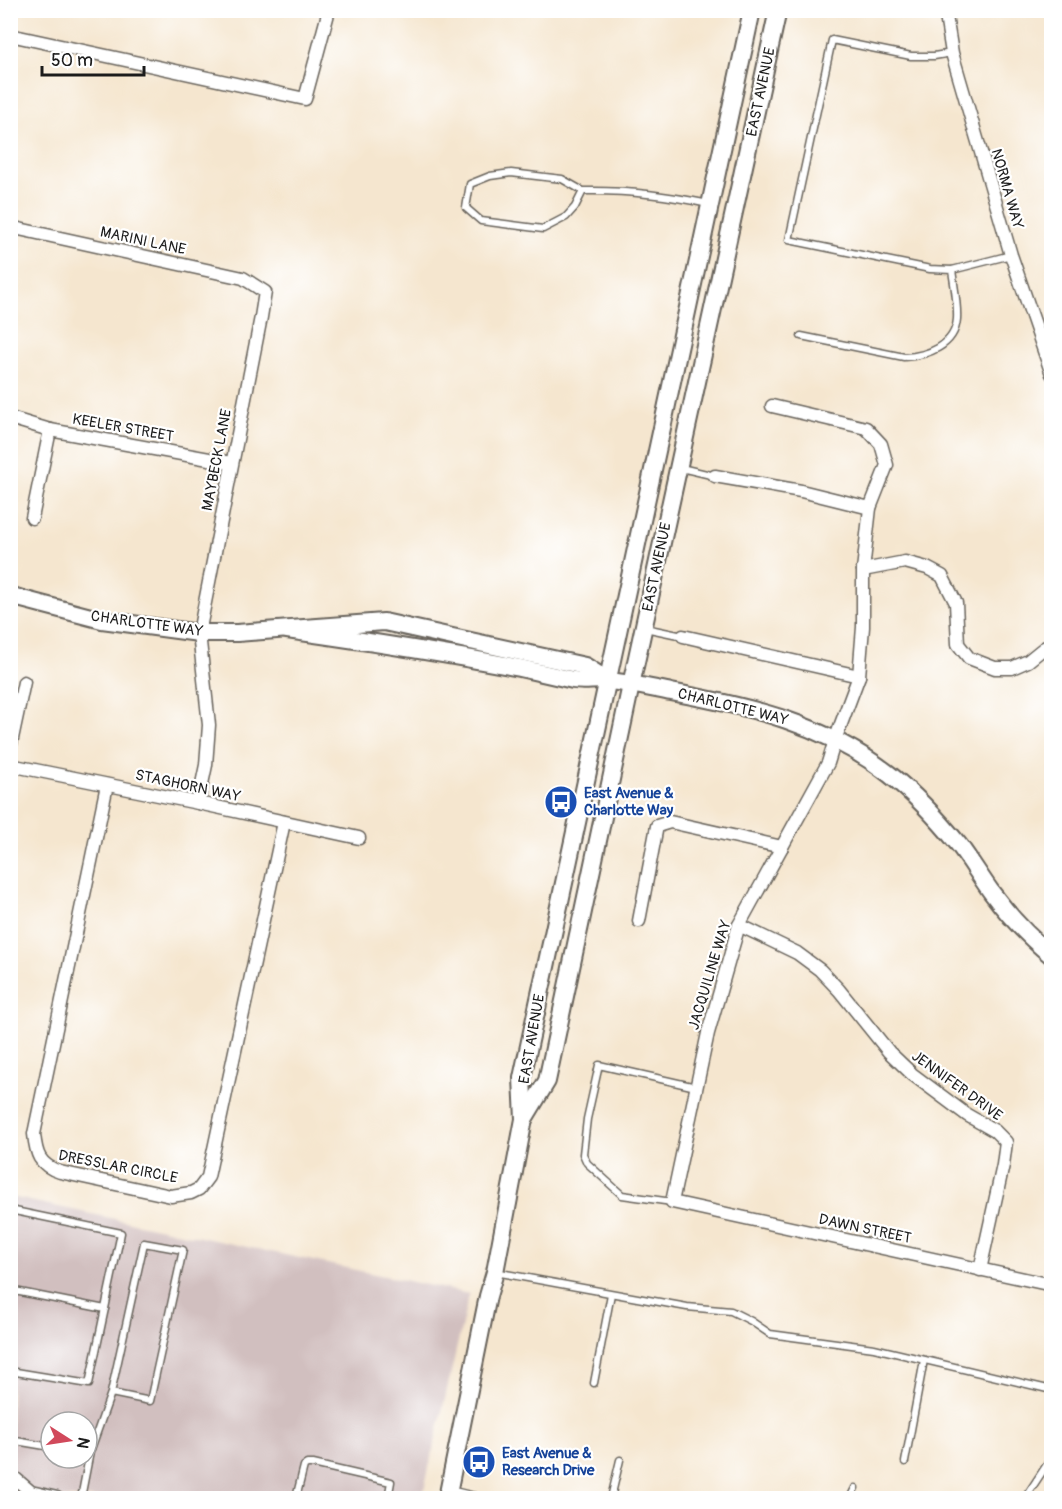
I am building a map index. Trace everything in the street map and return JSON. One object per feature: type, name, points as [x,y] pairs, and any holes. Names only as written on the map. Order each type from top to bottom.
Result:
[{"type":"main road","name":"EAST AVENUE","points":[[448,1494],[488,1296],[495,1272],[524,1119],[522,1078],[752,10]]},
{"type":"main road","name":"EAST AVENUE","points":[[524,1119],[547,1081],[778,10]]},
{"type":"main road","name":"CHARLOTTE WAY","points":[[10,595],[102,620],[199,633],[237,633],[384,622],[585,666],[607,680],[762,711],[801,724],[859,753],[916,797],[941,823],[1013,918],[1048,947]]},
{"type":"street","points":[[10,35],[305,99],[328,10]]},
{"type":"street","name":"NORMA WAY","points":[[947,10],[952,53],[1011,255],[1052,374]]},
{"type":"street","name":"MARINI LANE","points":[[10,227],[243,278],[265,292]]},
{"type":"street","name":"MAYBECK LANE","points":[[198,803],[206,765],[209,725],[199,633],[265,292]]},
{"type":"street","name":"JACQUILINE WAY","points":[[672,1202],[708,1033],[739,925],[828,763],[859,676],[863,627],[863,570],[870,508],[887,465],[881,444],[866,428],[772,406]]},
{"type":"street","name":"KEELER STREET","points":[[10,418],[50,430],[231,463]]},
{"type":"street","points":[[32,518],[50,430]]},
{"type":"street","points":[[715,476],[801,491],[870,508]]},
{"type":"street","points":[[863,570],[905,562],[927,568],[942,576],[956,603],[958,644],[969,658],[995,668],[1012,668],[1028,662],[1052,644]]},
{"type":"street","points":[[683,636],[859,676]]},
{"type":"street","points":[[10,748],[24,682]]},
{"type":"street","name":"STAGHORN WAY","points":[[10,765],[359,838]]},
{"type":"street","name":"DRESSLAR CIRCLE","points":[[107,785],[34,1134],[36,1151],[48,1168],[60,1172],[171,1196],[191,1193],[199,1189],[208,1177],[284,822]]},
{"type":"street","points":[[639,921],[657,826],[670,822],[782,847]]},
{"type":"street","name":"JENNIFER DRIVE","points":[[739,925],[797,953],[820,970],[889,1052],[912,1074],[967,1115],[995,1131],[1006,1142],[980,1270]]},
{"type":"street","name":"DAWN STREET","points":[[672,1202],[1052,1286]]},
{"type":"street","points":[[10,1474],[31,1492],[57,1498]]},
{"type":"lane","points":[[952,53],[911,56],[832,40],[789,240],[930,269],[952,270],[1011,255]]},
{"type":"lane","points":[[583,191],[575,207],[566,217],[543,229],[481,221],[466,208],[470,184],[490,176],[511,172],[562,179],[583,191],[633,191],[710,204]]},
{"type":"lane","points":[[801,336],[904,357],[917,357],[930,353],[944,344],[954,332],[957,318],[952,270]]},
{"type":"lane","points":[[679,468],[715,476]]},
{"type":"lane","points":[[644,628],[683,636]]},
{"type":"lane","points":[[672,1202],[622,1195],[587,1162],[583,1154],[587,1119],[599,1065],[696,1087]]},
{"type":"lane","points":[[10,1210],[121,1233],[89,1384],[10,1371]]},
{"type":"lane","points":[[81,1498],[90,1452],[111,1393],[144,1243],[183,1250],[150,1401],[111,1393]]},
{"type":"lane","points":[[495,1272],[687,1307],[731,1311],[752,1321],[770,1334],[874,1348],[1052,1390]]},
{"type":"lane","points":[[10,1290],[105,1309]]},
{"type":"lane","points":[[594,1383],[611,1294]]},
{"type":"lane","points":[[905,1462],[924,1360]]},
{"type":"lane","points":[[10,1444],[16,1441],[39,1445]]},
{"type":"lane","points":[[1025,1498],[1052,1457]]},
{"type":"lane","points":[[611,1498],[620,1460]]},
{"type":"lane","points":[[297,1498],[304,1466],[307,1464],[391,1482],[388,1498]]},
{"type":"lane","points":[[850,1498],[855,1488]]},
{"type":"lane","points":[[448,1494],[483,1498]]},
{"type":"shaded area","points":[[11,1197],[469,1294],[422,1498],[11,1498]]},
{"type":"place","name":"East Avenue & Charlotte Way","points":[[561,802]]},
{"type":"place","name":"East Avenue & Research Drive","points":[[479,1462]]}]
